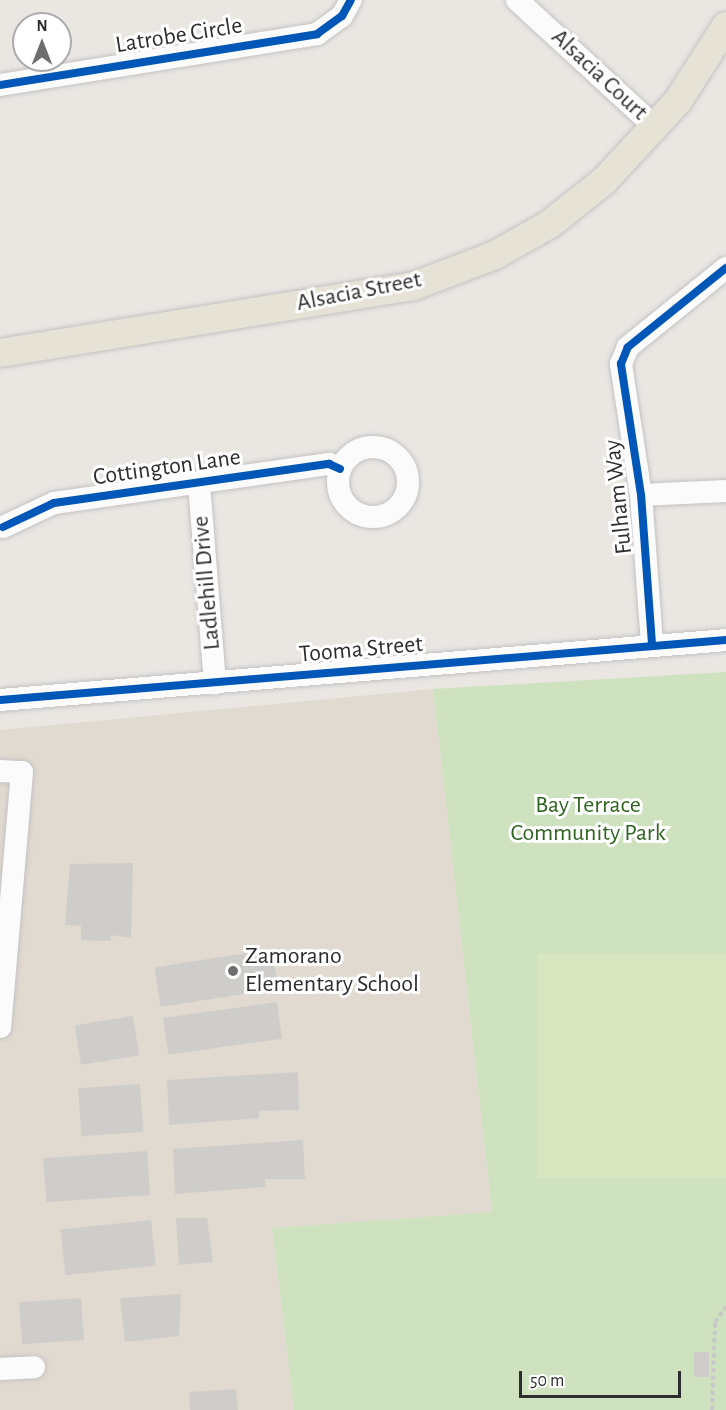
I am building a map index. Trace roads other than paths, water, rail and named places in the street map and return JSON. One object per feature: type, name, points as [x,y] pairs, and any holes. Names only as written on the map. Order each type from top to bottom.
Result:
[{"type":"main road","name":"Alsacia Street","points":[[0,353],[414,285],[495,255],[550,224],[604,182],[678,101],[726,26]]},
{"type":"street","name":"Latrobe Circle","points":[[0,85],[317,34],[342,16],[351,0]]},
{"type":"street","name":"Alsacia Court","points":[[517,0],[655,126]]},
{"type":"street","name":"Fulham Way","points":[[652,644],[641,495],[621,364],[628,346],[726,268]]},
{"type":"street","name":"Cottington Lane","points":[[3,527],[54,503],[329,464],[340,469]]},
{"type":"street","name":"Ladlehill Drive","points":[[199,484],[215,682]]},
{"type":"street","points":[[641,495],[726,491]]},
{"type":"street","name":"Tooma Street","points":[[0,700],[652,644],[726,640]]},
{"type":"street","points":[[0,771],[22,772],[0,1027]]},
{"type":"street","points":[[0,1369],[34,1367]]},
{"type":"place","name":"Zamorano Elementary School","points":[[233,971]]},
{"type":"park label","name":"Bay Terrace Community Park","points":[[588,820]]}]
